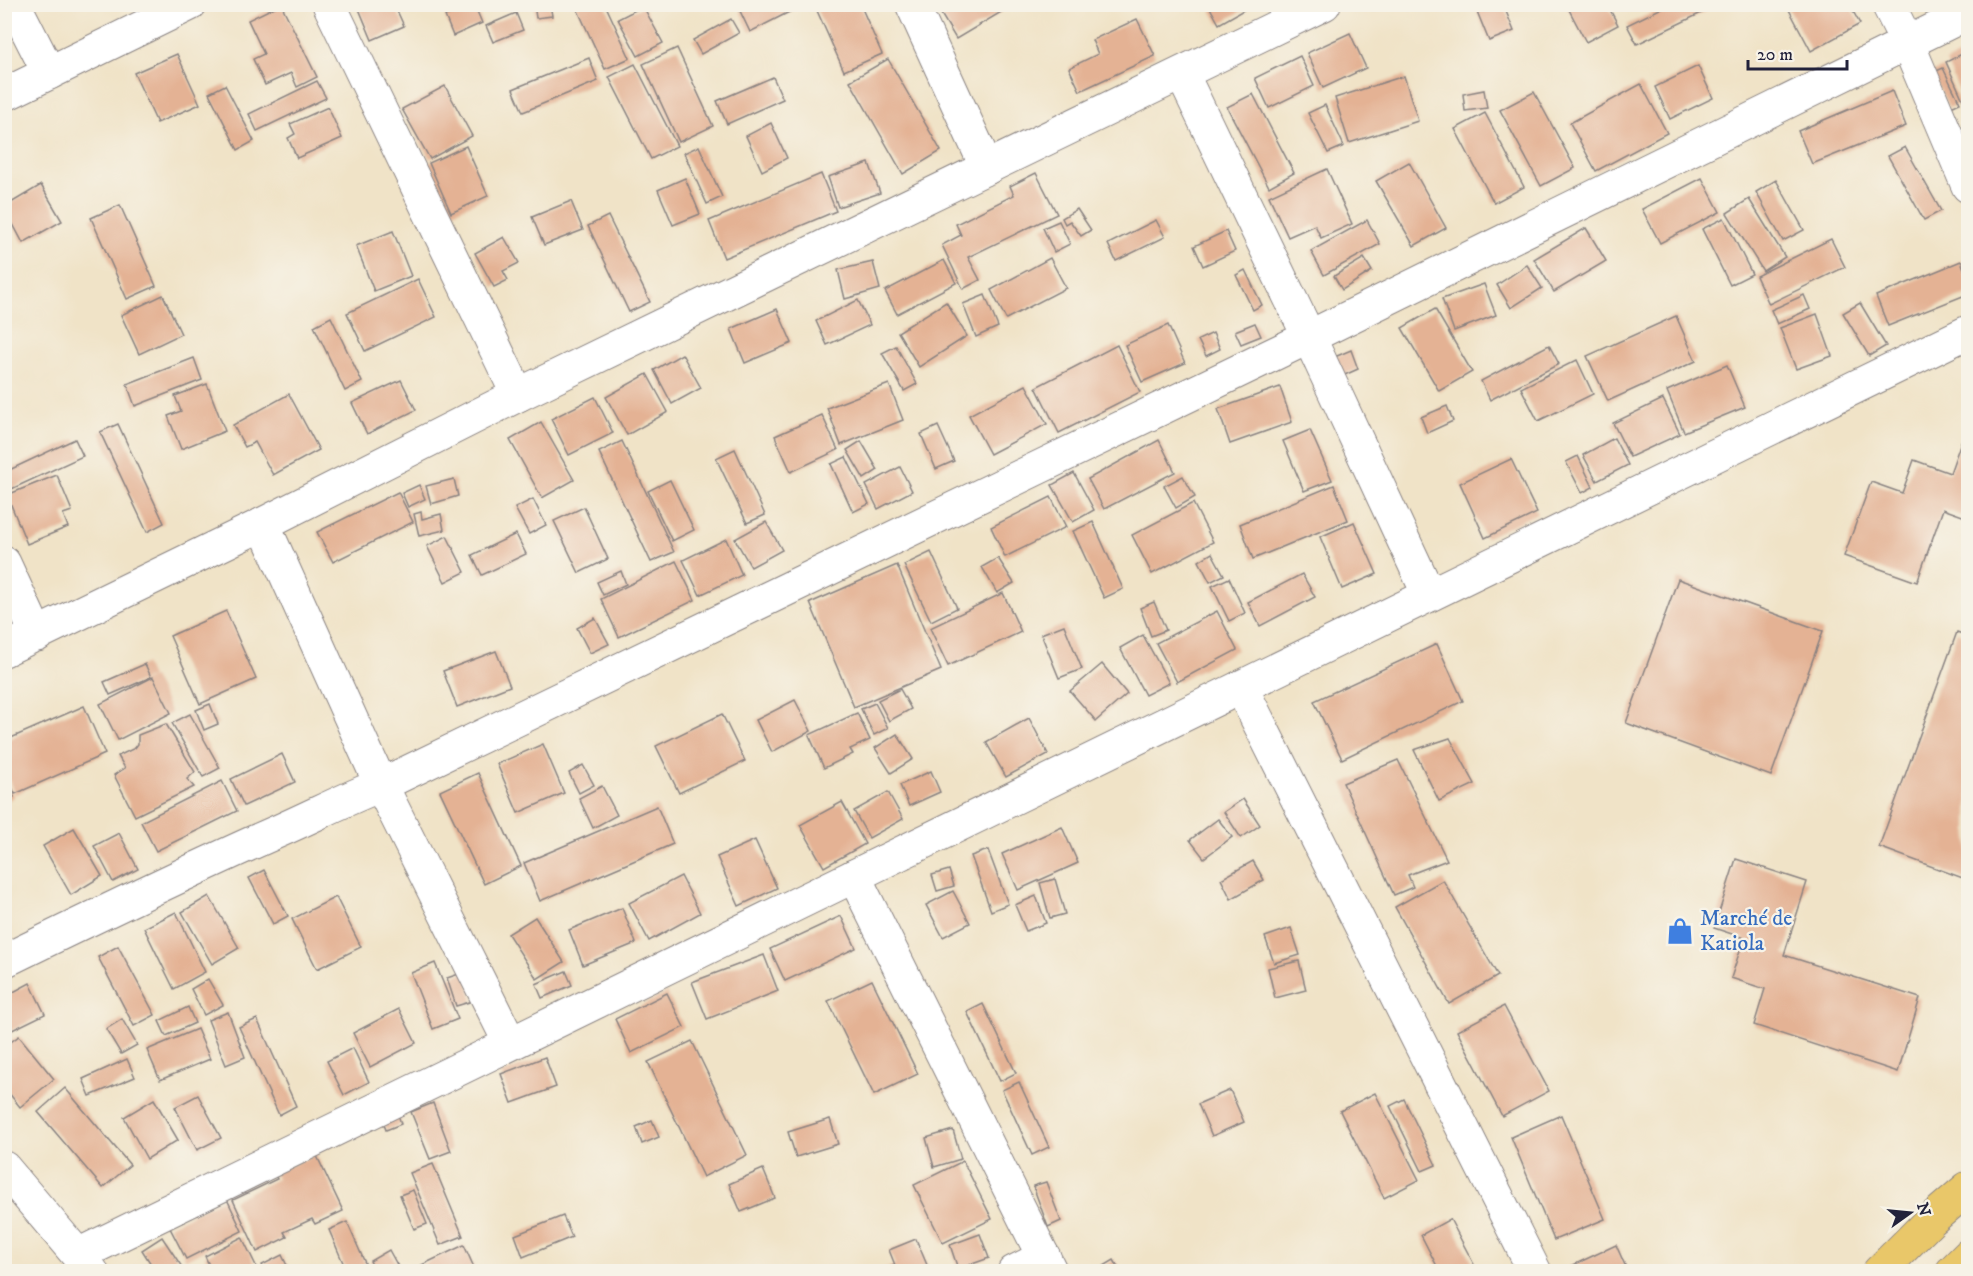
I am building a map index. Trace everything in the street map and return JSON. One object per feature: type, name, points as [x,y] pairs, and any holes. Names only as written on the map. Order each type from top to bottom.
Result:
[{"type":"highway","points":[[1879,1272],[1931,1220],[1968,1188]]},
{"type":"highway","points":[[1953,1272],[1968,1256]]},
{"type":"street","points":[[14,4],[50,73]]},
{"type":"street","points":[[4,95],[190,4]]},
{"type":"street","points":[[329,4],[518,395]]},
{"type":"street","points":[[912,4],[987,168]]},
{"type":"street","points":[[4,650],[263,525],[518,395],[1324,4]]},
{"type":"street","points":[[1888,4],[1907,42],[1968,186]]},
{"type":"street","points":[[4,961],[227,853],[351,796],[381,785],[1309,337],[1968,13]]},
{"type":"street","points":[[1182,74],[1309,337],[1429,595]]},
{"type":"street","points":[[4,1168],[85,1263],[510,1043],[1429,595],[1962,342]]},
{"type":"street","points":[[263,525],[381,785],[510,1043]]},
{"type":"street","points":[[4,563],[37,634]]},
{"type":"street","points":[[1241,687],[1535,1272]]},
{"type":"street","points":[[854,876],[1047,1264],[1014,1272]]},
{"type":"building","points":[[281,4],[317,77],[297,87],[291,73],[265,85],[253,59],[264,54],[248,20]]},
{"type":"building","points":[[357,4],[394,4],[404,26],[372,40]]},
{"type":"building","points":[[474,4],[482,23],[453,36],[445,16]]},
{"type":"building","points":[[534,4],[550,4],[552,16],[536,18]]},
{"type":"building","points":[[575,4],[605,4],[630,58],[605,69]]},
{"type":"building","points":[[754,4],[805,4],[750,32],[740,11]]},
{"type":"building","points":[[814,4],[860,4],[882,54],[844,71]]},
{"type":"building","points":[[935,4],[1000,4],[1003,11],[956,39]]},
{"type":"building","points":[[1208,4],[1254,4],[1219,24]]},
{"type":"building","points":[[1474,4],[1503,4],[1514,31],[1489,41]]},
{"type":"building","points":[[1566,4],[1607,4],[1618,25],[1586,42]]},
{"type":"building","points":[[1670,4],[1720,4],[1637,44],[1627,25]]},
{"type":"building","points":[[1786,4],[1849,4],[1860,24],[1811,51]]},
{"type":"building","points":[[643,6],[663,43],[638,56],[618,19]]},
{"type":"building","points":[[516,13],[523,30],[493,42],[486,26]]},
{"type":"building","points":[[731,19],[739,33],[701,54],[693,40]]},
{"type":"building","points":[[1137,19],[1155,56],[1080,91],[1069,68],[1098,54],[1092,40]]},
{"type":"building","points":[[1350,33],[1366,68],[1323,88],[1307,53]]},
{"type":"building","points":[[677,48],[713,126],[679,142],[643,64]]},
{"type":"building","points":[[1968,51],[1968,111],[1946,62]]},
{"type":"building","points":[[177,54],[200,104],[157,123],[134,73]]},
{"type":"building","points":[[1300,56],[1314,86],[1269,108],[1255,78]]},
{"type":"building","points":[[589,58],[598,81],[523,112],[513,89]]},
{"type":"building","points":[[888,59],[941,151],[903,174],[850,81]]},
{"type":"building","points":[[635,64],[677,146],[651,159],[609,77]]},
{"type":"building","points":[[1698,66],[1713,98],[1670,119],[1655,87]]},
{"type":"building","points":[[1943,68],[1960,103],[1949,108],[1932,73]]},
{"type":"building","points":[[1404,76],[1418,121],[1349,143],[1335,98]]},
{"type":"building","points":[[773,77],[783,99],[727,124],[717,101]]},
{"type":"building","points":[[317,81],[326,98],[257,131],[249,114]]},
{"type":"building","points":[[1641,84],[1667,133],[1596,171],[1570,123]]},
{"type":"building","points":[[225,85],[254,141],[238,150],[209,93]]},
{"type":"building","points":[[445,86],[472,136],[430,159],[402,109]]},
{"type":"building","points":[[1484,90],[1487,108],[1465,111],[1463,94]]},
{"type":"building","points":[[1892,91],[1906,126],[1812,164],[1798,131]]},
{"type":"building","points":[[1534,92],[1575,168],[1541,186],[1500,110]]},
{"type":"building","points":[[1253,94],[1294,173],[1269,187],[1227,107]]},
{"type":"building","points":[[1325,105],[1344,146],[1328,153],[1308,113]]},
{"type":"building","points":[[328,107],[342,138],[297,158],[288,138],[295,134],[290,124]]},
{"type":"building","points":[[1485,113],[1524,187],[1494,203],[1455,129]]},
{"type":"building","points":[[771,123],[787,158],[762,171],[746,136]]},
{"type":"building","points":[[466,146],[488,196],[451,213],[429,163]]},
{"type":"building","points":[[699,146],[722,197],[707,204],[684,153]]},
{"type":"building","points":[[1905,147],[1941,211],[1924,220],[1888,156]]},
{"type":"building","points":[[1409,162],[1446,228],[1414,246],[1376,181]]},
{"type":"building","points":[[869,163],[880,193],[838,207],[828,177]]},
{"type":"building","points":[[1327,169],[1352,224],[1321,238],[1315,225],[1288,237],[1269,196]]},
{"type":"building","points":[[1036,173],[1057,214],[968,257],[980,280],[963,289],[942,245],[961,235],[956,224],[1014,195],[1010,186]]},
{"type":"building","points":[[821,174],[836,211],[724,258],[709,221]]},
{"type":"building","points":[[685,178],[700,214],[673,225],[658,190]]},
{"type":"building","points":[[1702,178],[1720,212],[1660,243],[1642,209]]},
{"type":"building","points":[[1776,180],[1804,230],[1783,241],[1756,192]]},
{"type":"building","points":[[41,185],[62,221],[23,243],[4,207]]},
{"type":"building","points":[[1749,199],[1785,257],[1763,271],[1727,213]]},
{"type":"building","points":[[571,201],[583,230],[544,245],[532,217]]},
{"type":"building","points":[[120,205],[156,286],[127,299],[91,218]]},
{"type":"building","points":[[1077,209],[1091,230],[1081,236],[1070,221],[1065,224],[1062,218]]},
{"type":"building","points":[[608,216],[650,302],[629,312],[588,226]]},
{"type":"building","points":[[1724,218],[1752,274],[1730,285],[1702,229]]},
{"type":"building","points":[[1156,220],[1165,237],[1116,261],[1108,244]]},
{"type":"building","points":[[1367,220],[1380,244],[1324,275],[1311,251]]},
{"type":"building","points":[[1059,221],[1070,244],[1054,252],[1043,228]]},
{"type":"building","points":[[1586,228],[1606,261],[1554,292],[1534,259]]},
{"type":"building","points":[[393,231],[411,276],[374,291],[356,246]]},
{"type":"building","points":[[1226,231],[1235,251],[1203,266],[1194,246]]},
{"type":"building","points":[[504,237],[519,263],[503,271],[508,280],[494,287],[475,253]]},
{"type":"building","points":[[1831,239],[1845,267],[1769,304],[1756,276]]},
{"type":"building","points":[[1050,258],[1066,288],[1006,319],[991,290]]},
{"type":"building","points":[[1364,258],[1372,271],[1342,290],[1334,276]]},
{"type":"building","points":[[944,260],[956,283],[897,314],[885,291]]},
{"type":"building","points":[[1961,261],[1968,279],[1968,294],[1888,326],[1876,296]]},
{"type":"building","points":[[873,262],[880,289],[845,299],[838,270]]},
{"type":"building","points":[[1527,265],[1542,288],[1511,308],[1497,285]]},
{"type":"building","points":[[1245,270],[1262,305],[1253,310],[1236,275]]},
{"type":"building","points":[[418,279],[436,317],[365,351],[347,313]]},
{"type":"building","points":[[1484,284],[1496,315],[1454,331],[1442,299]]},
{"type":"building","points":[[163,295],[181,334],[139,354],[121,315]]},
{"type":"building","points":[[985,295],[998,327],[976,337],[963,304]]},
{"type":"building","points":[[1804,295],[1810,309],[1777,324],[1771,310]]},
{"type":"building","points":[[858,300],[870,325],[827,345],[816,321]]},
{"type":"building","points":[[946,302],[967,336],[919,367],[898,332]]},
{"type":"building","points":[[1860,303],[1886,346],[1869,356],[1843,313]]},
{"type":"building","points":[[777,309],[792,343],[745,363],[731,329]]},
{"type":"building","points":[[1435,309],[1472,372],[1439,391],[1402,328]]},
{"type":"building","points":[[1817,314],[1832,356],[1796,369],[1780,328]]},
{"type":"building","points":[[1676,316],[1696,361],[1608,401],[1587,356]]},
{"type":"building","points":[[331,317],[362,382],[345,391],[314,326]]},
{"type":"building","points":[[1255,323],[1261,336],[1241,344],[1235,331]]},
{"type":"building","points":[[1168,325],[1185,363],[1142,382],[1125,345]]},
{"type":"building","points":[[1213,333],[1220,349],[1206,356],[1198,340]]},
{"type":"building","points":[[1117,345],[1140,392],[1059,433],[1036,387]]},
{"type":"building","points":[[1549,345],[1559,364],[1490,400],[1481,381]]},
{"type":"building","points":[[896,346],[917,384],[904,391],[882,353]]},
{"type":"building","points":[[1351,350],[1358,369],[1338,378],[1330,359]]},
{"type":"building","points":[[682,354],[701,388],[672,404],[654,370]]},
{"type":"building","points":[[194,358],[202,380],[135,406],[127,384]]},
{"type":"building","points":[[1577,360],[1593,394],[1538,421],[1521,388]]},
{"type":"building","points":[[1727,365],[1745,407],[1684,432],[1667,391]]},
{"type":"building","points":[[647,374],[668,412],[627,435],[606,397]]},
{"type":"building","points":[[401,380],[416,410],[367,434],[352,403]]},
{"type":"building","points":[[207,384],[225,431],[181,449],[168,416],[181,411],[175,396]]},
{"type":"building","points":[[889,384],[903,420],[841,445],[827,408]]},
{"type":"building","points":[[1026,385],[1047,424],[990,454],[969,415]]},
{"type":"building","points":[[1280,387],[1292,422],[1230,444],[1218,409]]},
{"type":"building","points":[[289,394],[319,450],[273,475],[255,442],[245,447],[233,425]]},
{"type":"building","points":[[595,397],[613,433],[569,455],[551,419]]},
{"type":"building","points":[[1663,399],[1680,434],[1630,457],[1613,423]]},
{"type":"building","points":[[1447,406],[1453,421],[1427,433],[1421,417]]},
{"type":"building","points":[[822,415],[838,450],[791,472],[775,436]]},
{"type":"building","points":[[541,422],[574,480],[542,498],[510,440]]},
{"type":"building","points":[[118,424],[164,523],[147,532],[100,432]]},
{"type":"building","points":[[938,426],[954,461],[936,469],[921,434]]},
{"type":"building","points":[[1310,430],[1332,480],[1304,491],[1283,441]]},
{"type":"building","points":[[1614,438],[1628,465],[1597,481],[1583,455]]},
{"type":"building","points":[[75,439],[83,456],[5,492],[5,472]]},
{"type":"building","points":[[1962,439],[1968,441],[1968,518],[1943,509],[1917,582],[1844,556],[1871,482],[1902,493],[1914,460],[1950,473]]},
{"type":"building","points":[[1159,440],[1175,472],[1104,509],[1088,479]]},
{"type":"building","points":[[622,441],[674,552],[651,562],[599,452]]},
{"type":"building","points":[[861,441],[878,470],[864,479],[847,450]]},
{"type":"building","points":[[735,449],[765,515],[747,523],[716,458]]},
{"type":"building","points":[[1578,456],[1593,487],[1582,493],[1566,462]]},
{"type":"building","points":[[846,457],[869,504],[853,512],[831,464]]},
{"type":"building","points":[[1511,459],[1537,513],[1485,538],[1460,483]]},
{"type":"building","points":[[900,467],[912,491],[878,509],[866,485]]},
{"type":"building","points":[[1074,473],[1094,510],[1073,522],[1052,485]]},
{"type":"building","points":[[57,475],[72,511],[63,514],[68,527],[27,544],[7,495]]},
{"type":"building","points":[[1183,476],[1195,497],[1176,508],[1164,486]]},
{"type":"building","points":[[454,479],[458,496],[431,504],[426,486]]},
{"type":"building","points":[[670,480],[694,530],[672,541],[648,491]]},
{"type":"building","points":[[419,485],[425,499],[408,507],[402,493]]},
{"type":"building","points":[[1334,485],[1348,520],[1253,559],[1240,524]]},
{"type":"building","points":[[398,492],[413,522],[333,562],[317,532]]},
{"type":"building","points":[[1051,497],[1066,527],[1005,557],[991,527]]},
{"type":"building","points":[[533,499],[546,525],[529,534],[515,508]]},
{"type":"building","points":[[1193,503],[1213,542],[1152,574],[1132,535]]},
{"type":"building","points":[[584,507],[608,559],[579,573],[554,521]]},
{"type":"building","points":[[421,512],[422,519],[441,514],[444,530],[419,536],[414,514]]},
{"type":"building","points":[[766,522],[782,550],[751,567],[735,539]]},
{"type":"building","points":[[1093,522],[1123,589],[1104,598],[1073,531]]},
{"type":"building","points":[[1354,522],[1377,574],[1342,589],[1320,537]]},
{"type":"building","points":[[516,534],[526,554],[482,575],[472,555]]},
{"type":"building","points":[[447,536],[465,572],[445,582],[427,546]]},
{"type":"building","points":[[726,539],[742,575],[700,595],[683,560]]},
{"type":"building","points":[[931,552],[957,608],[931,621],[904,565]]},
{"type":"building","points":[[1212,553],[1224,575],[1210,582],[1199,561]]},
{"type":"building","points":[[998,558],[1014,583],[997,593],[982,567]]},
{"type":"building","points":[[676,561],[695,600],[619,637],[601,599]]},
{"type":"building","points":[[897,565],[941,670],[854,707],[810,603]]},
{"type":"building","points":[[621,571],[626,584],[603,595],[597,582]]},
{"type":"building","points":[[1302,574],[1315,597],[1260,626],[1248,602]]},
{"type":"building","points":[[1229,578],[1245,613],[1229,621],[1212,586]]},
{"type":"building","points":[[1678,579],[1823,631],[1771,776],[1626,723]]},
{"type":"building","points":[[1003,593],[1021,632],[948,666],[930,628]]},
{"type":"building","points":[[1154,602],[1166,630],[1151,636],[1140,608]]},
{"type":"building","points":[[226,611],[256,679],[200,704],[170,636]]},
{"type":"building","points":[[1217,611],[1237,650],[1177,682],[1156,643]]},
{"type":"building","points":[[595,618],[609,644],[590,653],[577,628]]},
{"type":"building","points":[[1064,625],[1082,669],[1059,678],[1041,634]]},
{"type":"building","points":[[1957,632],[1968,636],[1968,880],[1879,847]]},
{"type":"building","points":[[1143,635],[1169,683],[1145,695],[1120,648]]},
{"type":"building","points":[[1437,644],[1463,701],[1342,759],[1314,701]]},
{"type":"building","points":[[496,651],[510,686],[457,707],[443,671]]},
{"type":"building","points":[[145,664],[151,677],[110,695],[104,682]]},
{"type":"building","points":[[1102,664],[1127,694],[1096,721],[1070,691]]},
{"type":"building","points":[[153,677],[171,713],[118,740],[100,704]]},
{"type":"building","points":[[900,689],[911,709],[889,721],[878,700]]},
{"type":"building","points":[[795,700],[811,731],[772,752],[756,720]]},
{"type":"building","points":[[875,703],[888,728],[874,735],[861,709]]},
{"type":"building","points":[[210,704],[218,724],[204,730],[196,710]]},
{"type":"building","points":[[84,706],[105,754],[15,794],[4,770],[4,741]]},
{"type":"building","points":[[857,713],[870,740],[850,749],[853,754],[824,768],[809,735]]},
{"type":"building","points":[[190,714],[220,768],[203,777],[172,723]]},
{"type":"building","points":[[722,714],[745,761],[679,793],[656,746]]},
{"type":"building","points":[[1029,718],[1048,754],[1006,777],[986,742]]},
{"type":"building","points":[[166,724],[195,772],[187,779],[194,787],[135,816],[114,775],[125,768],[118,756],[135,748],[138,744],[138,735]]},
{"type":"building","points":[[897,734],[913,759],[891,773],[875,748]]},
{"type":"building","points":[[1450,738],[1475,784],[1439,801],[1414,750]]},
{"type":"building","points":[[543,744],[564,793],[518,813],[497,764]]},
{"type":"building","points":[[282,754],[295,782],[244,806],[231,779]]},
{"type":"building","points":[[1398,760],[1447,860],[1408,875],[1413,887],[1394,895],[1343,783]]},
{"type":"building","points":[[583,765],[594,785],[579,793],[569,773]]},
{"type":"building","points":[[931,771],[940,792],[909,806],[900,785]]},
{"type":"building","points":[[478,773],[521,866],[484,884],[440,791]]},
{"type":"building","points":[[4,778],[14,797],[4,802]]},
{"type":"building","points":[[222,781],[237,811],[156,851],[141,822]]},
{"type":"building","points":[[602,786],[617,815],[593,828],[579,798]]},
{"type":"building","points":[[888,792],[903,819],[869,838],[854,811]]},
{"type":"building","points":[[1243,799],[1260,825],[1241,838],[1224,812]]},
{"type":"building","points":[[842,802],[865,844],[824,867],[800,825]]},
{"type":"building","points":[[657,806],[673,844],[540,901],[524,863]]},
{"type":"building","points":[[1218,819],[1232,837],[1204,858],[1190,840]]},
{"type":"building","points":[[1062,827],[1078,863],[1018,890],[1002,854]]},
{"type":"building","points":[[74,828],[102,876],[71,895],[43,846]]},
{"type":"building","points":[[119,833],[138,869],[113,882],[94,846]]},
{"type":"building","points":[[755,840],[777,888],[739,906],[717,857]]},
{"type":"building","points":[[988,850],[1008,904],[991,911],[971,856]]},
{"type":"building","points":[[1736,859],[1807,882],[1784,955],[1920,998],[1898,1072],[1754,1025],[1765,989],[1731,978],[1744,938],[1714,928]]},
{"type":"building","points":[[1253,861],[1264,880],[1231,899],[1221,879]]},
{"type":"building","points":[[264,870],[288,916],[273,924],[249,878]]},
{"type":"building","points":[[949,870],[954,886],[937,891],[932,875]]},
{"type":"building","points":[[681,876],[700,913],[649,941],[629,903]]},
{"type":"building","points":[[1055,879],[1065,914],[1050,918],[1040,883]]},
{"type":"building","points":[[1443,880],[1498,976],[1449,1004],[1395,907]]},
{"type":"building","points":[[953,891],[970,923],[943,937],[926,905]]},
{"type":"building","points":[[209,896],[239,948],[212,964],[182,912]]},
{"type":"building","points":[[1036,896],[1046,923],[1026,931],[1015,905]]},
{"type":"building","points":[[336,897],[361,947],[317,969],[292,919]]},
{"type":"building","points":[[622,908],[636,943],[583,965],[569,930]]},
{"type":"building","points":[[176,912],[205,972],[174,989],[144,928]]},
{"type":"building","points":[[841,916],[856,948],[785,981],[770,949]]},
{"type":"building","points":[[535,917],[564,962],[537,979],[508,934]]},
{"type":"building","points":[[1291,928],[1300,955],[1274,963],[1265,937]]},
{"type":"building","points":[[118,946],[155,1015],[134,1026],[98,957]]},
{"type":"building","points":[[764,955],[778,991],[707,1019],[692,982]]},
{"type":"building","points":[[1299,961],[1306,990],[1275,998],[1268,968]]},
{"type":"building","points":[[435,963],[458,1019],[433,1029],[411,973]]},
{"type":"building","points":[[566,971],[572,985],[542,998],[536,984]]},
{"type":"building","points":[[465,972],[473,1001],[456,1006],[447,978]]},
{"type":"building","points":[[208,979],[223,1005],[204,1015],[191,989]]},
{"type":"building","points":[[872,980],[918,1074],[874,1095],[828,1001]]},
{"type":"building","points":[[30,983],[45,1014],[4,1034],[4,997]]},
{"type":"building","points":[[667,993],[684,1027],[631,1053],[615,1019]]},
{"type":"building","points":[[983,1004],[1016,1073],[1000,1081],[967,1012]]},
{"type":"building","points":[[1504,1006],[1549,1091],[1502,1116],[1457,1031]]},
{"type":"building","points":[[188,1007],[195,1023],[166,1036],[159,1021]]},
{"type":"building","points":[[399,1009],[416,1043],[370,1067],[353,1033]]},
{"type":"building","points":[[228,1012],[245,1057],[226,1065],[208,1020]]},
{"type":"building","points":[[122,1019],[137,1045],[121,1054],[106,1029]]},
{"type":"building","points":[[257,1019],[296,1106],[279,1115],[239,1027]]},
{"type":"building","points":[[197,1029],[210,1059],[160,1080],[147,1050]]},
{"type":"building","points":[[19,1036],[54,1079],[20,1107],[4,1087],[4,1047]]},
{"type":"building","points":[[692,1041],[747,1155],[703,1177],[648,1062]]},
{"type":"building","points":[[353,1048],[369,1082],[344,1095],[327,1061]]},
{"type":"building","points":[[545,1057],[556,1087],[512,1103],[501,1074]]},
{"type":"building","points":[[127,1059],[135,1077],[90,1096],[83,1079]]},
{"type":"building","points":[[1019,1082],[1049,1147],[1032,1155],[1002,1090]]},
{"type":"building","points":[[65,1088],[130,1165],[103,1188],[38,1112]]},
{"type":"building","points":[[1230,1090],[1244,1122],[1212,1136],[1198,1104]]},
{"type":"building","points":[[1375,1093],[1419,1180],[1384,1198],[1340,1111]]},
{"type":"building","points":[[198,1095],[221,1138],[197,1150],[175,1107]]},
{"type":"building","points":[[154,1099],[178,1140],[147,1159],[124,1117]]},
{"type":"building","points":[[1404,1099],[1436,1165],[1422,1171],[1390,1106]]},
{"type":"building","points":[[433,1103],[451,1151],[430,1159],[411,1112]]},
{"type":"building","points":[[398,1114],[401,1124],[386,1130],[382,1119]]},
{"type":"building","points":[[1561,1115],[1605,1219],[1554,1240],[1511,1137]]},
{"type":"building","points":[[830,1119],[838,1144],[796,1157],[788,1132]]},
{"type":"building","points":[[652,1120],[659,1137],[642,1144],[636,1127]]},
{"type":"building","points":[[953,1130],[961,1159],[934,1167],[926,1138]]},
{"type":"building","points":[[316,1154],[343,1211],[315,1224],[312,1219],[284,1232],[287,1237],[257,1252],[233,1200],[277,1179],[274,1173]]},
{"type":"building","points":[[963,1161],[992,1219],[943,1243],[914,1185]]},
{"type":"building","points":[[433,1164],[463,1236],[440,1245],[410,1173]]},
{"type":"building","points":[[763,1169],[775,1198],[741,1212],[729,1184]]},
{"type":"building","points":[[1046,1182],[1061,1221],[1048,1227],[1033,1186]]},
{"type":"building","points":[[413,1190],[427,1224],[414,1229],[400,1195]]},
{"type":"building","points":[[226,1197],[242,1231],[186,1259],[169,1226]]},
{"type":"building","points":[[563,1216],[572,1237],[523,1257],[515,1235]]},
{"type":"building","points":[[1450,1219],[1478,1272],[1440,1272],[1421,1235]]},
{"type":"building","points":[[347,1222],[369,1272],[347,1272],[329,1230]]},
{"type":"building","points":[[980,1234],[989,1258],[958,1269],[950,1245]]},
{"type":"building","points":[[162,1237],[182,1267],[175,1272],[156,1272],[142,1250]]},
{"type":"building","points":[[242,1237],[259,1272],[212,1272],[205,1256]]},
{"type":"building","points":[[916,1239],[930,1272],[879,1272],[895,1265],[889,1250]]},
{"type":"building","points":[[464,1245],[476,1272],[407,1272]]},
{"type":"building","points":[[1616,1245],[1628,1272],[1568,1272],[1567,1268]]},
{"type":"building","points":[[389,1250],[401,1272],[376,1272],[370,1261]]},
{"type":"building","points":[[282,1255],[290,1272],[265,1272],[262,1265]]},
{"type":"building","points":[[1114,1260],[1121,1272],[1094,1272]]},
{"type":"place","name":"Marché de Katiola","points":[[1680,931]]}]
